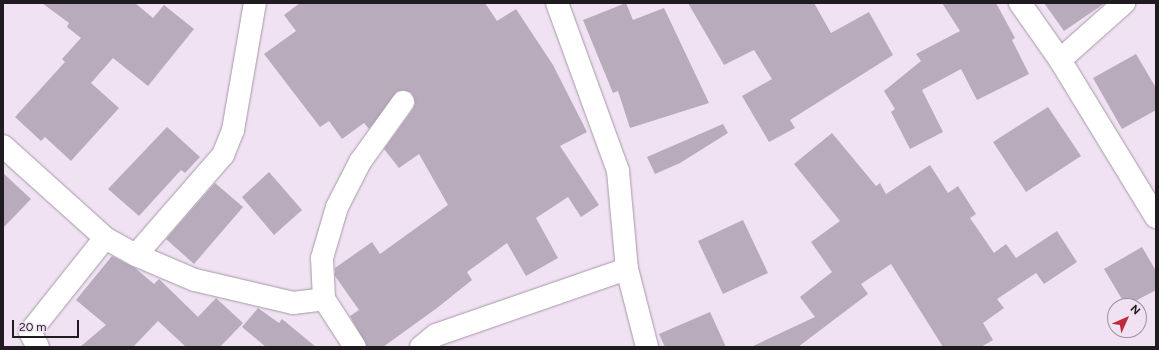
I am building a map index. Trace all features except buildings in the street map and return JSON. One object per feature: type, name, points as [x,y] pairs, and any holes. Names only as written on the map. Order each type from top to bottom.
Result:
[{"type":"street","points":[[136,255],[223,155],[233,130],[255,3]]},
{"type":"street","points":[[558,3],[618,171],[627,269],[647,347]]},
{"type":"street","points":[[1020,3],[1060,60],[1156,217]]},
{"type":"street","points":[[1060,60],[1124,3]]},
{"type":"street","points":[[355,347],[324,299],[322,258],[336,207],[360,162],[403,102]]},
{"type":"street","points":[[3,146],[106,238],[136,255],[195,280],[256,295],[292,303],[324,299]]},
{"type":"street","points":[[38,347],[30,332],[106,238]]},
{"type":"street","points":[[421,347],[436,335],[627,269]]}]
